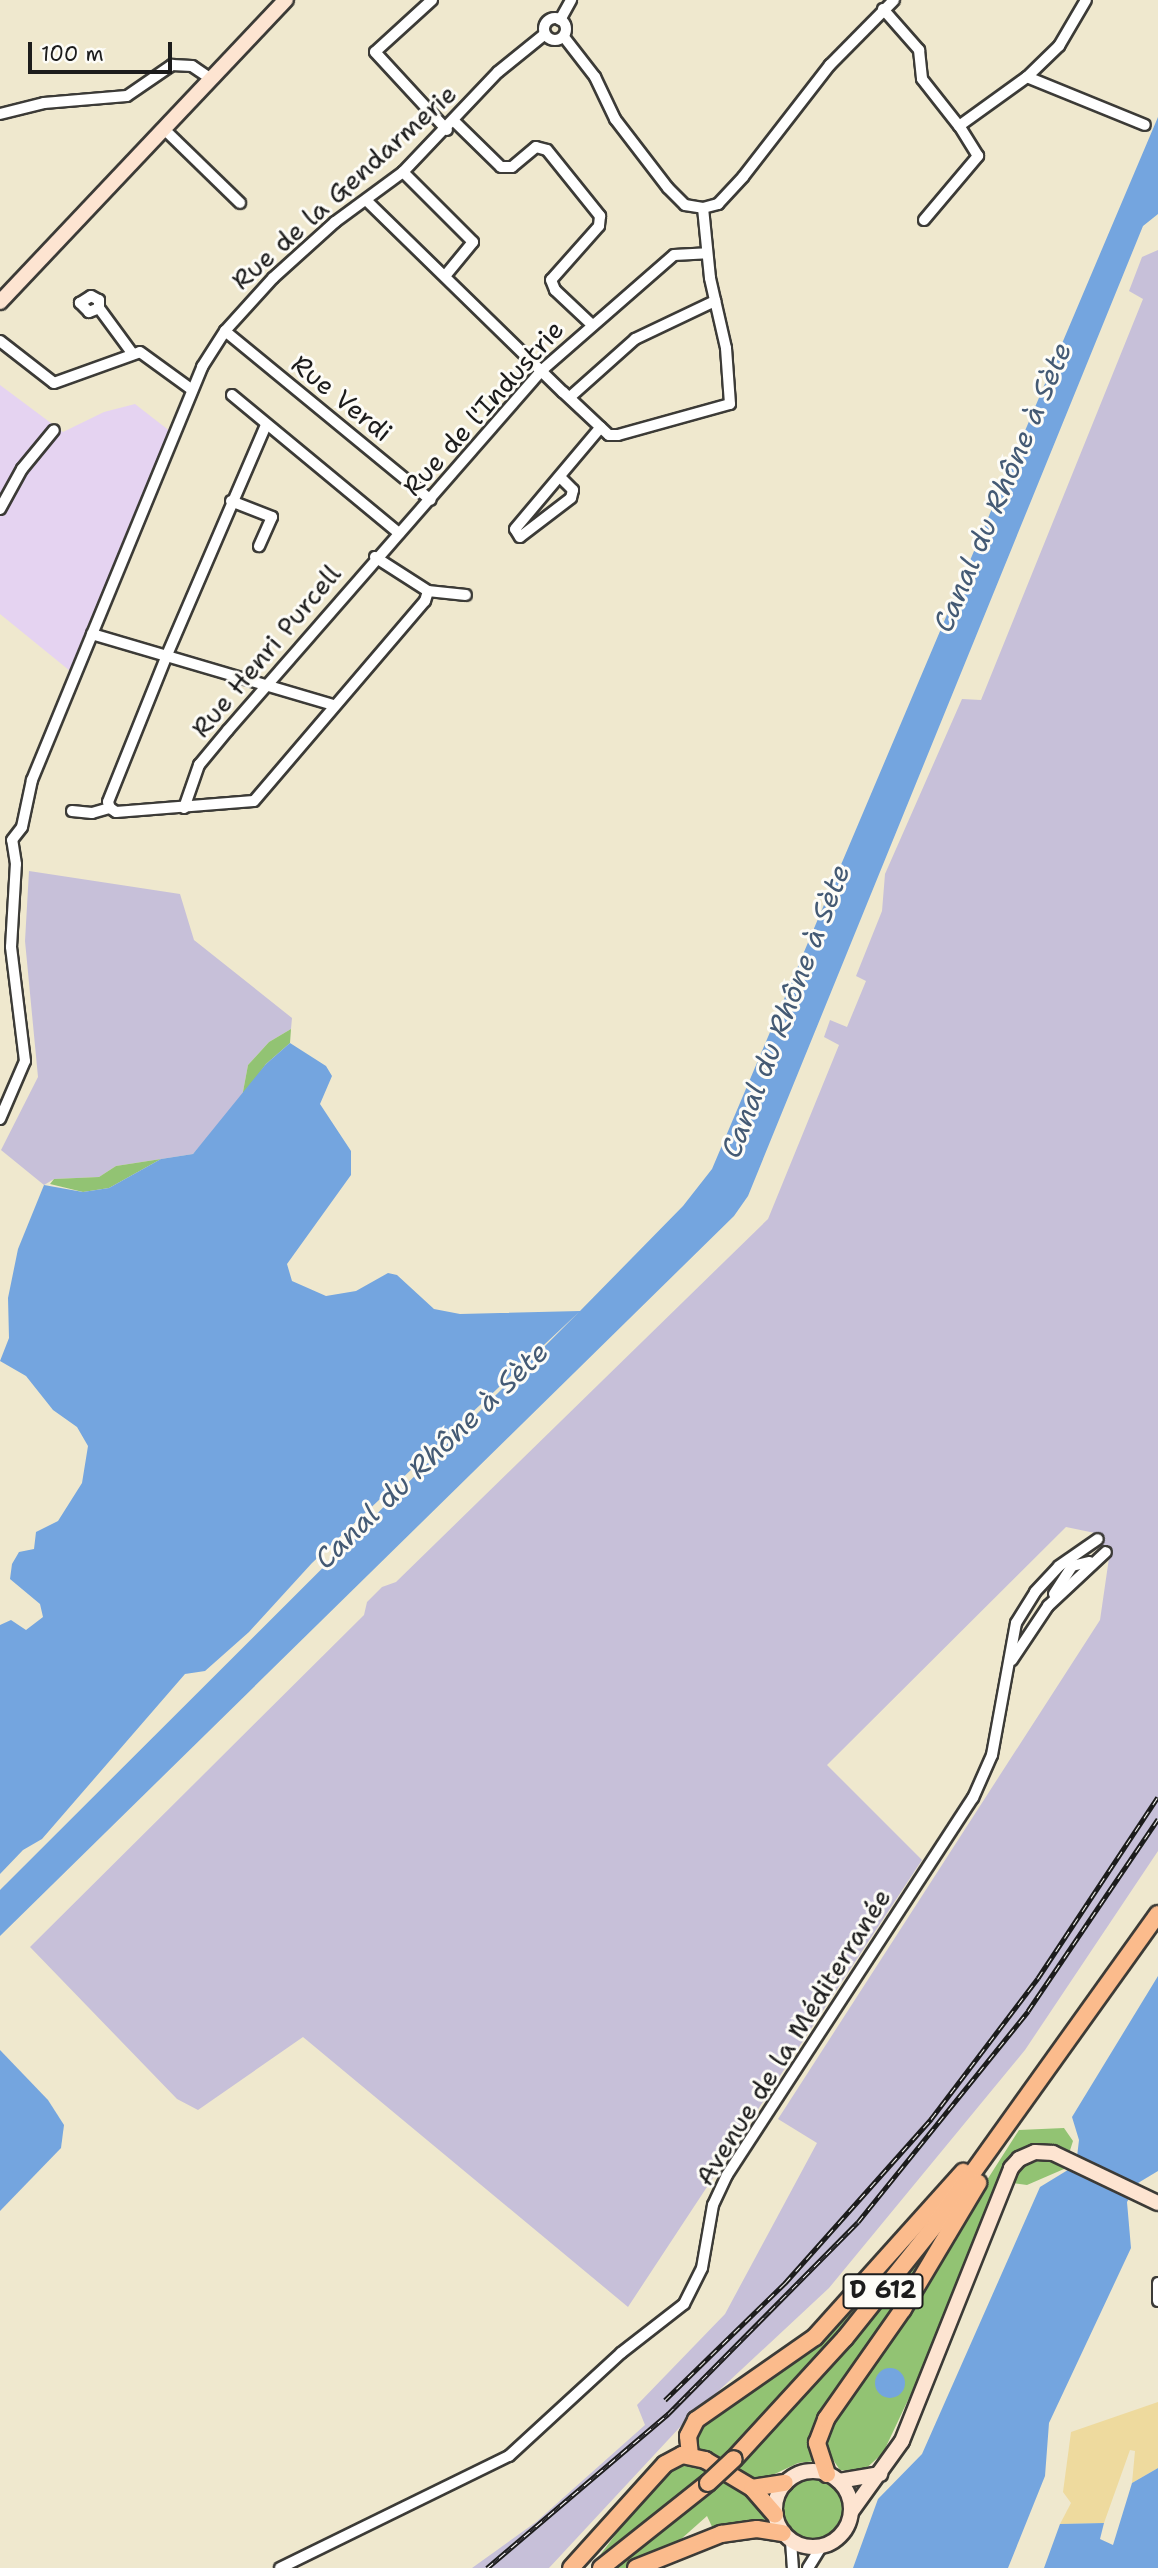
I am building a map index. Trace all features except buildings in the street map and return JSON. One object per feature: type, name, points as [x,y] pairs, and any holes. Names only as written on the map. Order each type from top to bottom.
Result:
[{"type":"main road","name":"D 612","points":[[601,2568],[734,2459],[871,2306],[1019,2111],[1158,1914]]},
{"type":"main road","points":[[690,2455],[688,2436],[696,2420],[802,2349],[829,2325],[1019,2111]]},
{"type":"main road","points":[[833,2477],[817,2443],[826,2419],[904,2309],[1019,2111]]},
{"type":"main road","points":[[571,2568],[665,2464],[690,2455],[752,2488],[775,2514]]},
{"type":"main road","points":[[752,2488],[785,2483]]},
{"type":"main road","points":[[636,2568],[721,2534],[757,2529],[787,2537]]},
{"type":"street","points":[[0,302],[286,0]]},
{"type":"street","points":[[432,0],[375,52],[451,126],[501,167],[512,167],[537,147],[547,150],[600,216],[599,226],[551,281],[555,290],[590,323]]},
{"type":"street","points":[[560,20],[571,0]]},
{"type":"street","points":[[564,37],[595,77],[615,118],[668,188],[685,205],[703,208],[718,204],[743,177],[830,65],[894,0]]},
{"type":"street","points":[[959,126],[1027,77],[1059,46],[1086,0]]},
{"type":"street","points":[[883,9],[919,50],[922,79],[959,126],[978,156],[924,220]]},
{"type":"street","points":[[560,20],[549,21],[545,34],[551,40],[564,37]]},
{"type":"street","points":[[560,20],[566,28],[564,37]]},
{"type":"street","name":"Rue de la Gendarmerie","points":[[6,839],[22,827],[32,780],[191,389],[225,331],[294,258],[403,172],[451,126],[498,72],[545,34]]},
{"type":"street","points":[[0,114],[44,103],[127,96],[172,65],[192,66],[210,78]]},
{"type":"street","points":[[1027,77],[1145,125]]},
{"type":"street","points":[[164,129],[240,203]]},
{"type":"street","points":[[403,172],[472,242],[445,276]]},
{"type":"street","points":[[367,201],[609,435],[618,435],[730,404],[726,348],[707,253],[703,208]]},
{"type":"street","name":"Rue de l'Industrie","points":[[399,533],[431,500],[541,371],[590,323],[674,254],[707,253]]},
{"type":"street","points":[[570,397],[635,339],[715,301]]},
{"type":"street","points":[[99,309],[132,353]]},
{"type":"street","name":"Rue Verdi","points":[[225,331],[431,500]]},
{"type":"street","points":[[0,341],[54,383],[132,353],[148,355],[191,389]]},
{"type":"street","points":[[232,395],[265,425],[399,533]]},
{"type":"street","points":[[265,425],[167,655],[108,802],[110,808],[116,812],[254,801],[333,705],[425,601],[428,591]]},
{"type":"street","points":[[561,478],[573,490],[571,498],[520,537],[516,529],[554,480],[561,478],[601,426]]},
{"type":"street","points":[[0,509],[22,469],[54,430]]},
{"type":"street","points":[[231,501],[272,517],[259,546]]},
{"type":"street","name":"Rue Henri Purcell","points":[[184,808],[199,765],[375,557],[399,533]]},
{"type":"street","points":[[375,557],[428,591],[466,595]]},
{"type":"street","points":[[92,634],[267,683],[333,705]]},
{"type":"street","points":[[72,811],[92,813],[110,808]]},
{"type":"street","points":[[0,1119],[25,1061],[12,947],[16,864],[6,839]]},
{"type":"street","name":"Avenue de la Méditerranée","points":[[280,2568],[509,2456],[692,2292],[702,2268],[713,2205],[722,2184],[973,1798],[992,1755],[1016,1623],[1035,1592],[1098,1539]]},
{"type":"street","name":"Avenue de la Méditerranée","points":[[1048,1606],[1090,1562],[1106,1552]]},
{"type":"street","name":"Avenue de la Méditerranée","points":[[1070,1562],[1090,1562]]},
{"type":"street","name":"Avenue de la Méditerranée","points":[[1011,1662],[1048,1606],[1070,1562]]},
{"type":"street","points":[[808,2568],[822,2546],[843,2534],[851,2512],[880,2474],[911,2422],[1011,2168],[1035,2152],[1053,2153],[1148,2199],[1158,2211]]},
{"type":"street","points":[[1158,2283],[1158,2301]]},
{"type":"street","points":[[793,2568],[787,2537],[775,2514],[777,2497],[785,2483],[800,2473],[833,2477],[880,2474]]},
{"type":"street","points":[[833,2477],[849,2495],[851,2512]]},
{"type":"street","points":[[787,2537],[822,2546]]},
{"type":"shaded area","points":[[1158,250],[1158,1851],[1025,2050],[829,2288],[681,2426],[549,2568],[472,2568],[536,2522],[645,2425],[637,2405],[725,2314],[817,2143],[778,2119],[1100,1620],[1109,1558],[1095,1533],[1066,1527],[827,1765],[922,1860],[628,2307],[303,2037],[198,2110],[177,2099],[30,1947],[364,1615],[367,1602],[382,1587],[396,1582],[768,1219],[839,1045],[824,1037],[830,1020],[847,1027],[866,981],[856,976],[882,911],[885,874],[962,699],[981,700],[1143,299],[1129,291],[1142,257]]},
{"type":"shaded area","points":[[0,385],[63,432],[104,412],[135,404],[171,432],[75,675],[0,614]]},
{"type":"shaded area","points":[[29,871],[180,894],[194,940],[292,1018],[291,1029],[269,1042],[248,1065],[242,1097],[193,1154],[116,1166],[99,1177],[54,1179],[44,1185],[1,1150],[38,1077],[25,941]]},
{"type":"green space","points":[[291,1029],[290,1043],[266,1064],[242,1097],[248,1065],[269,1042]]},
{"type":"green space","points":[[161,1159],[109,1188],[83,1192],[50,1184],[54,1179],[99,1177],[116,1166]]},
{"type":"green space","points":[[1064,2128],[1073,2141],[1064,2169],[1027,2185],[1012,2183],[1023,2166],[1042,2160],[1056,2162],[1061,2150],[1027,2148],[883,2453],[862,2472],[840,2470],[827,2451],[830,2427],[889,2347],[1019,2130]]},
{"type":"green space","points":[[943,2206],[812,2366],[729,2452],[741,2462],[780,2422],[939,2234],[943,2237],[816,2426],[816,2461],[798,2463],[762,2480],[750,2478],[697,2450],[695,2431],[701,2424],[810,2348]]},
{"type":"green space","points":[[681,2462],[704,2467],[750,2496],[762,2505],[769,2525],[714,2531],[707,2516],[680,2540],[626,2568],[614,2568],[718,2483],[705,2475],[600,2555],[664,2471]]},
{"type":"green space","points":[[812,2478],[824,2480],[834,2487],[841,2497],[841,2521],[834,2531],[824,2538],[812,2540],[800,2538],[790,2531],[783,2521],[781,2509],[783,2497],[790,2487],[800,2480]]},
{"type":"sand","points":[[1158,2402],[1158,2468],[1132,2483],[1135,2451],[1130,2450],[1104,2523],[1060,2524],[1071,2503],[1063,2492],[1071,2432]]},
{"type":"water","name":"Canal du Rhône à Sète","points":[[1158,117],[1158,214],[1143,226],[748,1196],[734,1216],[0,1936],[0,1890],[579,1312],[312,1563],[249,1632],[205,1671],[185,1674],[42,1839],[23,1850],[0,1874],[0,1625],[11,1620],[26,1630],[43,1617],[40,1604],[10,1579],[12,1564],[19,1552],[34,1549],[36,1532],[58,1521],[82,1483],[88,1446],[77,1427],[53,1410],[26,1376],[0,1361],[9,1338],[8,1298],[18,1249],[44,1185],[83,1192],[109,1188],[161,1159],[193,1154],[266,1064],[290,1043],[326,1066],[332,1076],[320,1104],[351,1151],[351,1175],[287,1264],[292,1281],[326,1296],[356,1291],[388,1273],[397,1275],[434,1309],[460,1314],[580,1311],[683,1206],[712,1169]]},
{"type":"water","points":[[1158,1976],[1158,2171],[1138,2183],[1127,2202],[1131,2248],[1049,2423],[1045,2476],[1008,2568],[853,2568],[878,2499],[922,2454],[1040,2187],[1076,2165],[1079,2140],[1072,2117]]},
{"type":"water","points":[[0,2050],[48,2100],[64,2125],[61,2148],[0,2211]]},
{"type":"water","points":[[890,2368],[896,2369],[904,2377],[904,2389],[896,2397],[890,2398],[884,2397],[876,2389],[875,2383],[876,2377],[884,2369]]},
{"type":"water","points":[[1158,2468],[1158,2568],[1044,2568],[1060,2524],[1104,2523],[1100,2539],[1113,2545],[1132,2483]]},
{"type":"railway","points":[[665,2400],[785,2283],[931,2119],[1038,1978],[1158,1797]]},
{"type":"railway","points":[[487,2568],[668,2414],[858,2222],[1028,2011],[1158,1819]]}]
